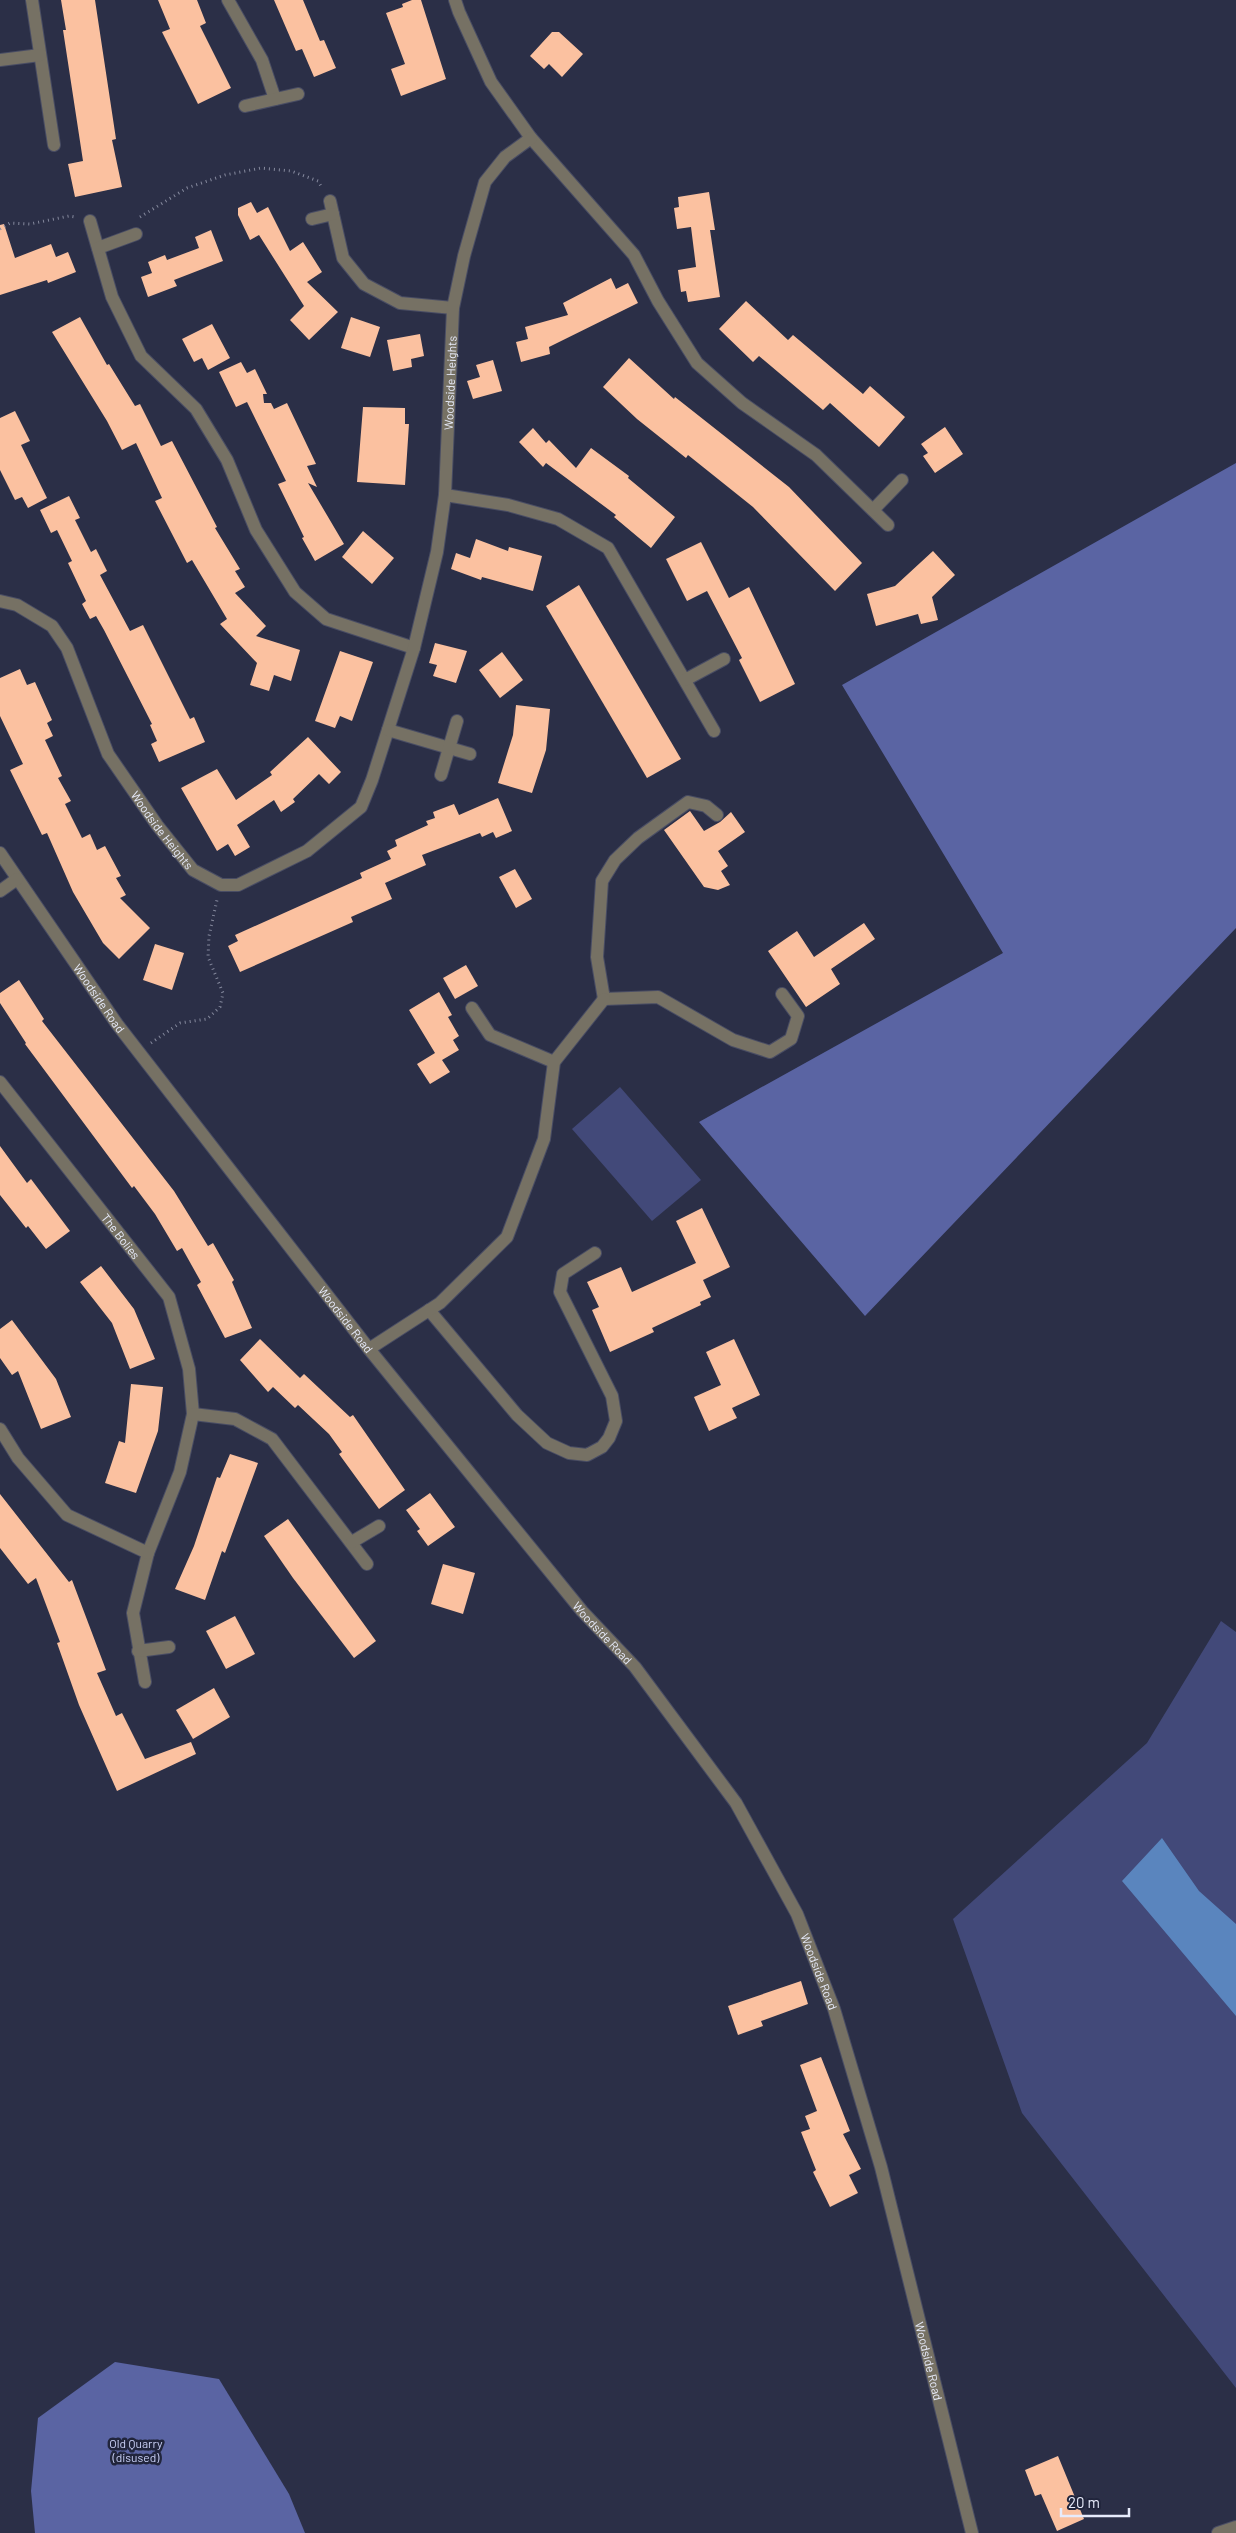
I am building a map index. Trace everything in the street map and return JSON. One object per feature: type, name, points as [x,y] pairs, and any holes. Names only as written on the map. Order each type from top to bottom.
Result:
[{"type":"street","points":[[32,0],[54,145]]},
{"type":"street","points":[[228,0],[262,60],[275,99]]},
{"type":"street","points":[[455,0],[492,82],[532,138],[634,255],[658,301],[697,363],[742,403],[816,455],[888,525]]},
{"type":"street","points":[[0,60],[40,55]]},
{"type":"street","points":[[245,106],[298,94]]},
{"type":"street","name":"Woodside Heights","points":[[0,601],[17,605],[52,626],[67,648],[108,754],[157,825],[193,870],[221,885],[238,886],[308,851],[360,807],[372,780],[414,648],[437,552],[445,495],[452,308],[485,182],[505,158],[532,138]]},
{"type":"street","points":[[312,220],[332,208],[343,258],[364,284],[400,303],[452,308]]},
{"type":"street","points":[[90,221],[112,297],[141,356],[196,409],[227,460],[256,530],[295,592],[326,619],[414,648]]},
{"type":"street","points":[[98,248],[136,234]]},
{"type":"street","points":[[873,510],[902,480]]},
{"type":"street","points":[[445,495],[508,505],[558,519],[608,548],[714,731]]},
{"type":"street","points":[[685,680],[724,659]]},
{"type":"street","points":[[441,775],[457,721]]},
{"type":"street","points":[[388,730],[470,754]]},
{"type":"street","points":[[369,1349],[440,1303],[507,1237],[544,1139],[554,1062],[604,999],[597,957],[602,881],[615,860],[652,826],[688,802],[706,806],[717,815]]},
{"type":"street","name":"Woodside Road","points":[[0,852],[117,1024],[139,1053],[369,1349],[582,1611],[635,1667],[736,1803],[797,1914],[834,2008],[881,2167],[972,2533]]},
{"type":"street","points":[[0,891],[17,879]]},
{"type":"street","points":[[604,999],[658,997],[733,1040],[770,1052],[791,1039],[798,1016],[782,994]]},
{"type":"street","points":[[472,1008],[490,1035],[554,1062]]},
{"type":"street","name":"The Bolies","points":[[0,1082],[170,1297],[189,1369],[193,1414],[180,1472],[148,1553],[133,1613],[138,1651],[145,1682]]},
{"type":"street","points":[[429,1310],[517,1414],[547,1444],[569,1453],[587,1455],[602,1447],[609,1438],[616,1422],[612,1396],[560,1292],[563,1274],[595,1253]]},
{"type":"street","points":[[193,1414],[234,1418],[272,1439],[367,1564]]},
{"type":"street","points":[[0,1429],[18,1458],[67,1515],[148,1553]]},
{"type":"street","points":[[352,1542],[378,1526]]},
{"type":"street","points":[[138,1651],[169,1648]]},
{"type":"street","points":[[1218,2533],[1236,2527]]},
{"type":"path","points":[[136,234],[140,217],[187,188],[225,175],[261,168],[291,170],[318,182],[332,208]]},
{"type":"path","points":[[0,229],[10,223],[30,224],[69,216],[90,221]]},
{"type":"path","points":[[139,1053],[164,1032],[180,1023],[207,1019],[220,1007],[223,993],[208,957],[209,936],[221,885]]},
{"type":"shaded area","points":[[620,1087],[701,1180],[652,1221],[572,1129]]},
{"type":"shaded area","points":[[1221,1621],[1236,1632],[1236,2388],[1022,2113],[953,1919],[1147,1743]]},
{"type":"shaded area","points":[[1162,1838],[1199,1891],[1236,1924],[1236,2016],[1122,1881]]},
{"type":"green space","points":[[1236,463],[1236,928],[865,1316],[699,1122],[1003,953],[842,685]]},
{"type":"green space","name":"Old Quarry (disused)","points":[[115,2362],[219,2379],[289,2494],[305,2533],[35,2533],[31,2491],[38,2418]]},
{"type":"building","points":[[61,0],[95,0],[116,139],[112,140],[122,187],[75,197],[68,164],[83,161],[63,30],[66,30]]},
{"type":"building","points":[[158,0],[197,0],[206,23],[200,26],[231,88],[198,104],[162,32],[170,29]]},
{"type":"building","points":[[274,0],[303,0],[320,41],[324,40],[336,68],[314,77],[302,49],[296,51]]},
{"type":"building","points":[[412,0],[421,0],[446,79],[401,96],[391,69],[405,64],[386,13],[403,7],[402,4]]},
{"type":"building","points":[[552,32],[559,32],[583,54],[562,77],[549,64],[544,69],[530,56]]},
{"type":"building","points":[[709,192],[715,230],[710,230],[720,297],[688,302],[686,291],[681,292],[678,270],[696,267],[691,227],[677,229],[674,208],[679,207],[678,197]]},
{"type":"building","points":[[251,202],[257,213],[268,207],[290,251],[303,242],[322,272],[307,282],[338,312],[309,340],[290,320],[304,306],[259,235],[250,240],[238,215],[238,208]]},
{"type":"building","points":[[4,224],[15,258],[51,244],[56,257],[68,252],[76,272],[48,283],[47,280],[0,295],[0,225]]},
{"type":"building","points":[[211,230],[223,261],[174,280],[177,286],[148,297],[141,277],[152,273],[148,262],[165,255],[167,260],[199,248],[195,237]]},
{"type":"building","points":[[611,278],[616,289],[628,283],[638,303],[549,347],[550,354],[521,362],[516,342],[528,339],[525,327],[568,315],[563,303]]},
{"type":"building","points":[[746,301],[788,340],[793,335],[863,394],[870,386],[905,417],[879,447],[830,403],[823,410],[759,356],[753,362],[719,329]]},
{"type":"building","points":[[80,317],[107,365],[109,364],[135,406],[140,404],[161,446],[172,441],[217,527],[215,528],[240,569],[235,571],[245,587],[235,593],[266,626],[256,636],[300,650],[291,681],[274,675],[269,691],[250,685],[257,663],[220,624],[227,619],[192,560],[187,563],[155,501],[162,498],[136,443],[122,450],[107,421],[52,332]]},
{"type":"building","points":[[351,317],[380,327],[370,357],[341,348]]},
{"type":"building","points":[[212,324],[230,358],[208,370],[202,358],[194,362],[182,339]]},
{"type":"building","points":[[420,334],[424,356],[411,359],[412,367],[393,371],[387,340]]},
{"type":"building","points":[[629,358],[674,399],[675,397],[789,487],[862,563],[835,591],[753,507],[688,455],[686,458],[637,419],[603,387]]},
{"type":"building","points":[[493,360],[502,391],[473,399],[467,381],[480,377],[476,365]]},
{"type":"building","points":[[241,362],[247,373],[255,369],[267,394],[263,394],[264,403],[271,403],[274,409],[287,403],[316,464],[307,466],[317,487],[308,483],[344,544],[315,561],[302,538],[304,537],[278,484],[286,481],[247,402],[236,407],[219,372]]},
{"type":"building","points":[[363,407],[405,408],[405,424],[409,424],[405,485],[357,482]]},
{"type":"building","points":[[15,411],[30,441],[21,445],[47,498],[28,508],[22,497],[15,500],[0,470],[0,418]]},
{"type":"building","points":[[945,427],[963,454],[935,473],[923,456],[928,453],[921,444]]},
{"type":"building","points":[[533,428],[546,443],[549,440],[576,468],[591,448],[629,476],[628,478],[675,517],[651,548],[614,517],[616,515],[546,463],[543,467],[519,442]]},
{"type":"building","points":[[69,496],[80,518],[75,520],[91,552],[96,549],[107,571],[100,575],[130,631],[143,625],[190,719],[194,717],[205,742],[159,762],[151,744],[157,741],[150,725],[152,724],[96,616],[90,619],[82,604],[86,601],[68,563],[72,561],[57,530],[51,533],[40,510]]},
{"type":"building","points":[[363,531],[394,558],[372,584],[342,557]]},
{"type":"building","points":[[476,539],[508,551],[509,547],[542,556],[533,591],[482,577],[481,580],[451,569],[456,553],[470,558]]},
{"type":"building","points":[[701,542],[729,598],[749,587],[795,684],[760,702],[739,660],[742,658],[707,591],[687,601],[666,559]]},
{"type":"building","points":[[933,551],[955,575],[932,597],[938,620],[921,624],[918,614],[876,626],[867,594],[895,586]]},
{"type":"building","points":[[579,585],[681,759],[647,778],[546,606]]},
{"type":"building","points":[[435,643],[467,651],[456,683],[433,676],[437,665],[429,663]]},
{"type":"building","points":[[340,651],[373,662],[352,721],[340,716],[335,728],[315,721]]},
{"type":"building","points":[[502,652],[523,680],[500,698],[479,670]]},
{"type":"building","points":[[20,669],[27,685],[35,682],[52,720],[47,723],[53,736],[45,740],[62,776],[58,778],[71,801],[65,804],[82,838],[90,834],[97,850],[105,846],[121,876],[116,878],[126,895],[120,898],[150,928],[119,959],[103,943],[73,892],[47,833],[42,835],[10,770],[23,764],[0,716],[0,678]]},
{"type":"building","points":[[516,705],[550,709],[546,750],[532,793],[498,783],[513,735]]},
{"type":"building","points":[[308,737],[341,772],[329,784],[319,774],[293,799],[295,802],[281,812],[274,800],[237,825],[250,847],[235,856],[228,844],[217,851],[181,788],[217,769],[236,800],[272,775],[270,772]]},
{"type":"building","points":[[498,798],[512,831],[496,838],[493,832],[482,837],[480,833],[422,855],[426,865],[385,883],[392,899],[351,917],[353,922],[240,972],[228,946],[238,941],[235,935],[362,878],[360,873],[391,859],[387,851],[397,846],[395,840],[428,825],[426,821],[435,818],[433,812],[454,804],[459,815]]},
{"type":"building","points":[[690,811],[704,831],[720,822],[731,812],[745,832],[718,851],[728,866],[721,871],[730,885],[718,890],[704,887],[664,830]]},
{"type":"building","points":[[515,869],[532,899],[516,908],[499,877]]},
{"type":"building","points":[[864,923],[875,939],[831,969],[840,984],[806,1007],[768,951],[797,931],[814,957]]},
{"type":"building","points":[[155,944],[184,953],[172,990],[143,980]]},
{"type":"building","points":[[466,965],[478,986],[455,999],[443,978]]},
{"type":"building","points":[[19,980],[44,1019],[42,1021],[174,1191],[208,1246],[213,1243],[234,1280],[232,1282],[252,1328],[225,1338],[197,1285],[201,1282],[182,1248],[177,1251],[155,1214],[134,1186],[132,1188],[25,1044],[0,1003],[0,993]]},
{"type":"building","points":[[439,992],[452,1015],[448,1017],[459,1036],[453,1040],[459,1050],[442,1060],[450,1072],[430,1084],[417,1064],[435,1053],[409,1010]]},
{"type":"building","points":[[0,1146],[27,1183],[31,1179],[70,1231],[46,1249],[28,1226],[26,1228],[0,1195]]},
{"type":"building","points":[[702,1208],[730,1267],[703,1280],[711,1297],[700,1302],[701,1305],[652,1328],[654,1332],[610,1352],[592,1310],[599,1307],[587,1282],[621,1267],[632,1292],[696,1263],[676,1221]]},
{"type":"building","points":[[101,1266],[134,1309],[155,1359],[130,1369],[112,1323],[80,1282]]},
{"type":"building","points":[[12,1320],[56,1379],[71,1417],[41,1429],[18,1371],[12,1375],[0,1358],[0,1329]]},
{"type":"building","points":[[260,1339],[300,1378],[304,1374],[350,1417],[353,1415],[405,1490],[379,1509],[339,1454],[342,1452],[329,1434],[298,1405],[295,1408],[273,1387],[268,1392],[240,1360]]},
{"type":"building","points":[[734,1339],[760,1395],[732,1408],[737,1418],[709,1431],[694,1397],[721,1385],[706,1352]]},
{"type":"building","points":[[131,1384],[163,1387],[158,1431],[136,1493],[105,1483],[119,1441],[125,1443]]},
{"type":"building","points":[[230,1454],[258,1463],[225,1553],[222,1551],[205,1600],[175,1589],[194,1546],[217,1477],[220,1478]]},
{"type":"building","points":[[430,1493],[455,1527],[428,1546],[417,1531],[420,1529],[406,1510]]},
{"type":"building","points":[[0,1494],[69,1582],[72,1580],[106,1670],[97,1673],[116,1716],[122,1713],[145,1759],[191,1742],[196,1754],[117,1791],[79,1705],[57,1643],[60,1642],[36,1578],[28,1584],[0,1548]]},
{"type":"building","points":[[288,1519],[376,1641],[354,1658],[293,1578],[264,1536]]},
{"type":"building","points":[[443,1564],[475,1573],[463,1614],[431,1604]]},
{"type":"building","points":[[235,1616],[255,1654],[226,1669],[206,1631]]},
{"type":"building","points":[[214,1688],[230,1717],[193,1739],[176,1710]]},
{"type":"building","points":[[801,1981],[808,2004],[761,2021],[763,2026],[738,2035],[728,2006]]},
{"type":"building","points":[[821,2057],[850,2131],[843,2134],[861,2169],[849,2175],[858,2193],[830,2207],[813,2172],[816,2170],[801,2132],[810,2129],[805,2116],[817,2111],[800,2065]]},
{"type":"building","points":[[1058,2456],[1084,2519],[1057,2531],[1041,2494],[1035,2496],[1025,2470]]}]
